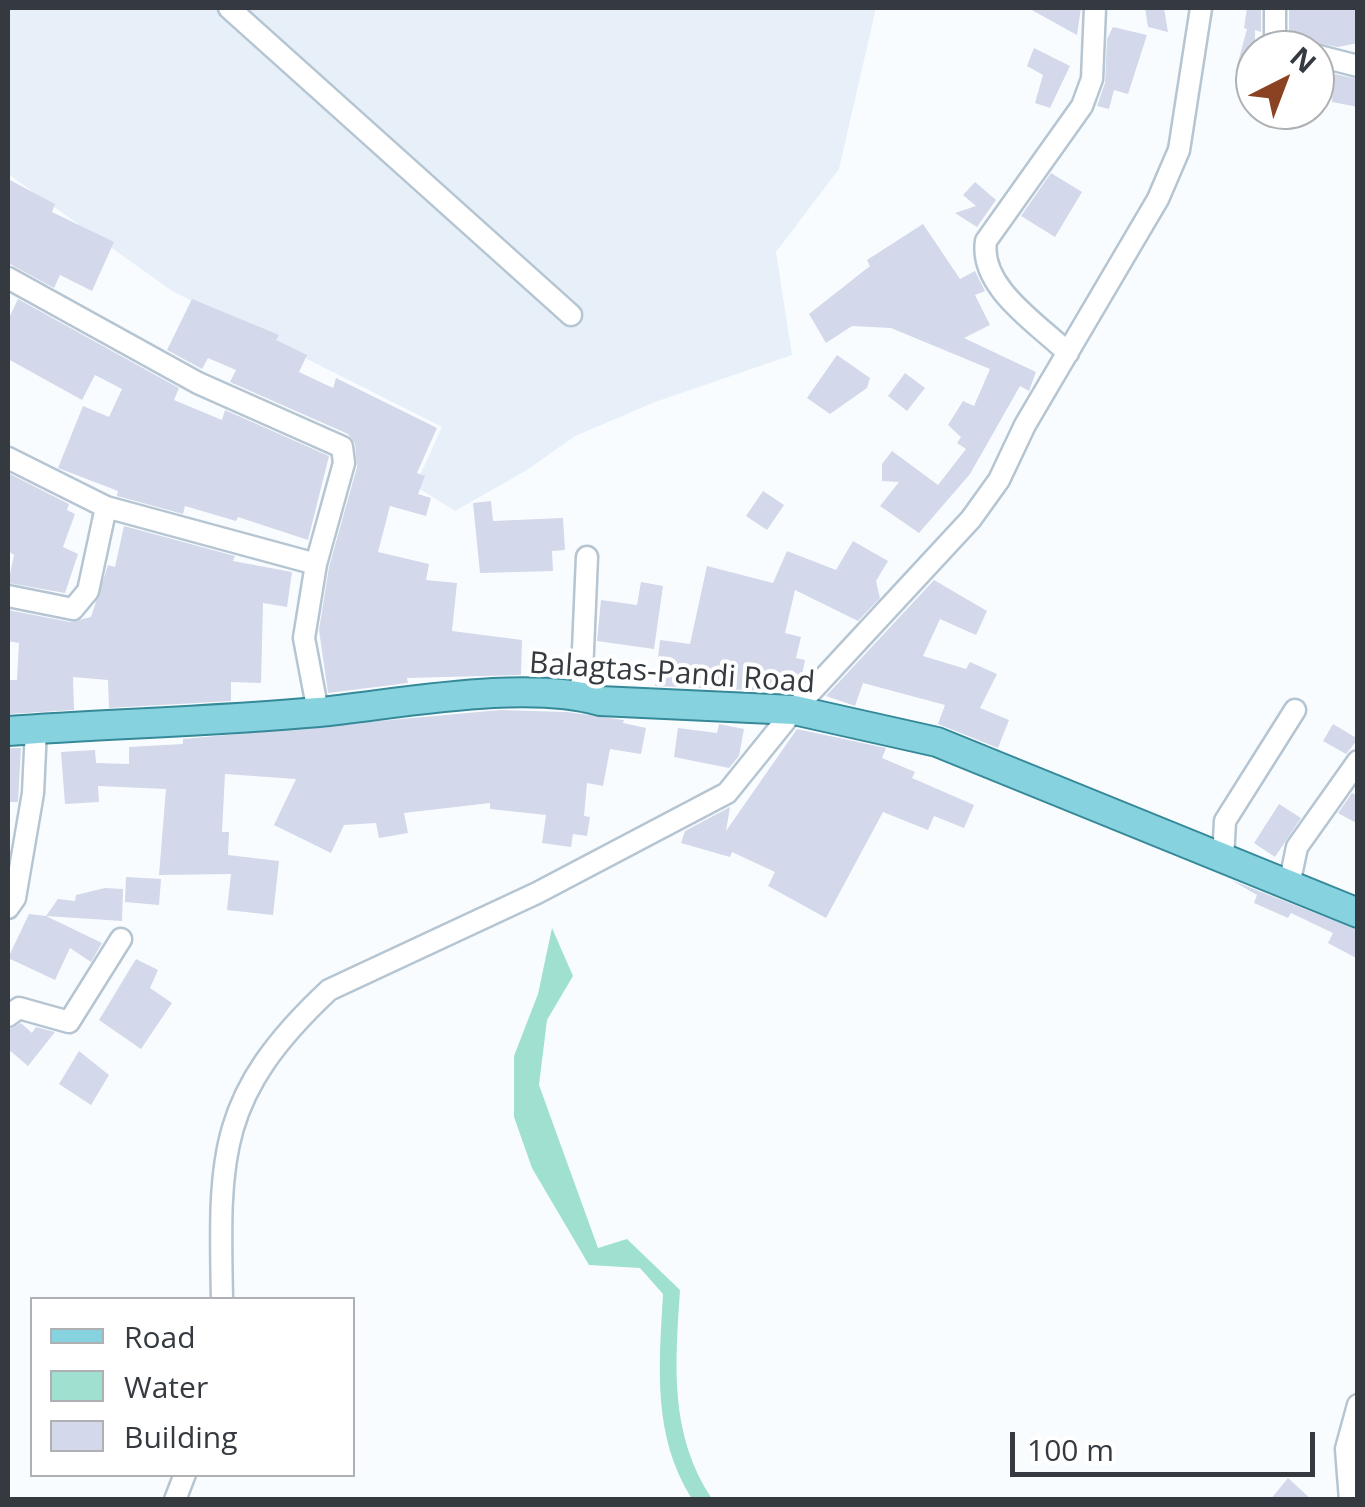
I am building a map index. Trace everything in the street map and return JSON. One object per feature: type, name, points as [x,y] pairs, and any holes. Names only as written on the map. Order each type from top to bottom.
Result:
[{"type":"main road","name":"Balagtas-Pandi Road","points":[[8,731],[318,712],[430,698],[581,696],[600,702],[794,710],[936,742],[1358,913]]},
{"type":"street","points":[[228,8],[570,315]]},
{"type":"street","points":[[1068,353],[996,283],[983,262],[986,242],[1082,106],[1092,78],[1095,8]]},
{"type":"street","points":[[222,1297],[220,1204],[228,1131],[268,1056],[302,1015],[328,990],[537,893],[727,793],[794,710],[971,519],[999,480],[1158,198],[1179,150],[1201,8]]},
{"type":"street","points":[[8,278],[198,383],[342,447],[344,462],[316,564],[304,638],[318,712]]},
{"type":"street","points":[[8,458],[106,507],[316,564]]},
{"type":"street","points":[[8,596],[73,610],[88,591],[106,507]]},
{"type":"street","points":[[581,696],[587,556]]},
{"type":"street","points":[[1223,859],[1225,821],[1295,710]]},
{"type":"street","points":[[8,908],[16,898],[34,793],[36,729]]},
{"type":"street","points":[[1289,885],[1298,847],[1358,762]]},
{"type":"street","points":[[8,1016],[20,1008],[69,1022],[120,939]]},
{"type":"street","points":[[1350,1500],[1346,1449],[1358,1405]]},
{"type":"shaded area","points":[[8,8],[876,8],[839,169],[776,252],[792,355],[655,402],[575,436],[527,470],[455,511],[415,486],[442,427],[172,291],[8,174]]},
{"type":"water","points":[[552,928],[573,976],[547,1020],[539,1085],[598,1248],[627,1239],[680,1290],[678,1398],[688,1449],[712,1499],[692,1499],[670,1451],[661,1400],[663,1294],[640,1268],[589,1265],[532,1168],[514,1117],[514,1056],[538,994]]},
{"type":"building","points":[[1028,8],[1081,8],[1077,35]]},
{"type":"building","points":[[1145,8],[1164,8],[1168,32],[1148,27]]},
{"type":"building","points":[[1247,8],[1261,8],[1261,30],[1244,28]]},
{"type":"building","points":[[1289,8],[1358,8],[1358,43],[1335,46],[1335,30],[1289,30]]},
{"type":"building","points":[[1113,27],[1147,35],[1128,94],[1114,90],[1109,109],[1097,106],[1105,83],[1107,39]]},
{"type":"building","points":[[1034,48],[1070,66],[1050,108],[1035,103],[1043,75],[1027,66]]},
{"type":"building","points":[[1335,74],[1358,79],[1358,107],[1335,103]]},
{"type":"building","points":[[1051,173],[1082,192],[1055,237],[1021,216]]},
{"type":"building","points":[[8,179],[55,204],[52,212],[114,242],[92,291],[60,275],[54,288],[8,263]]},
{"type":"building","points":[[975,182],[996,200],[977,227],[955,213],[976,206],[963,195]]},
{"type":"building","points":[[923,224],[960,279],[975,271],[985,291],[975,295],[990,325],[964,338],[1036,372],[1029,391],[1020,386],[970,474],[919,533],[880,506],[899,482],[882,481],[882,464],[892,451],[938,485],[966,449],[957,443],[961,437],[948,425],[963,401],[974,406],[990,369],[891,328],[852,326],[826,343],[809,314],[870,266],[867,260]]},
{"type":"building","points":[[18,299],[179,388],[174,400],[222,420],[225,410],[329,456],[308,540],[238,517],[236,521],[185,506],[183,514],[117,496],[118,491],[58,468],[83,406],[109,417],[122,389],[95,375],[82,400],[8,359],[8,320]]},
{"type":"building","points":[[192,299],[279,335],[276,340],[307,355],[299,372],[333,388],[336,378],[437,428],[417,473],[425,476],[418,494],[431,498],[426,516],[390,506],[378,552],[429,564],[426,580],[457,583],[452,631],[522,640],[521,675],[407,678],[408,683],[328,693],[319,630],[329,567],[357,467],[355,444],[348,434],[230,382],[236,370],[208,358],[202,369],[167,350]]},
{"type":"building","points":[[837,355],[870,378],[867,388],[830,414],[807,398]]},
{"type":"building","points":[[905,373],[925,388],[907,411],[888,396]]},
{"type":"building","points":[[8,473],[69,504],[67,510],[75,514],[63,547],[78,554],[65,593],[8,583],[14,555],[8,551]]},
{"type":"building","points":[[763,491],[784,505],[767,530],[746,516]]},
{"type":"building","points":[[491,501],[493,521],[563,518],[565,550],[552,551],[553,571],[480,573],[473,503]]},
{"type":"building","points":[[124,526],[235,556],[233,561],[292,572],[287,607],[263,603],[261,683],[231,682],[231,701],[109,708],[108,680],[73,677],[74,710],[8,714],[8,680],[17,680],[19,643],[8,641],[8,610],[70,622],[91,617],[108,565],[115,567]]},
{"type":"building","points":[[853,541],[888,561],[876,581],[880,598],[858,621],[795,590],[785,633],[801,637],[796,658],[805,660],[800,684],[792,692],[655,686],[660,640],[690,644],[707,566],[773,583],[787,551],[836,570]]},
{"type":"building","points":[[934,580],[987,611],[976,635],[940,619],[923,656],[966,669],[970,662],[997,674],[980,708],[1009,720],[998,748],[938,724],[945,705],[863,683],[855,706],[826,696]]},
{"type":"building","points":[[641,582],[663,586],[654,649],[597,641],[601,600],[637,605]]},
{"type":"building","points":[[500,710],[567,712],[624,720],[623,723],[646,728],[641,754],[610,749],[603,786],[587,783],[587,836],[573,834],[571,847],[542,843],[546,815],[490,809],[490,803],[404,813],[408,833],[379,838],[376,823],[344,825],[331,853],[274,825],[296,779],[225,774],[222,832],[229,832],[228,855],[279,861],[273,915],[227,910],[231,874],[159,875],[166,789],[98,786],[99,802],[65,804],[61,752],[95,750],[96,763],[129,764],[129,747],[183,744],[183,739]]},
{"type":"building","points":[[719,724],[744,729],[739,756],[729,768],[674,757],[678,728],[717,733]]},
{"type":"building","points":[[1333,724],[1358,739],[1346,754],[1323,741]]},
{"type":"building","points":[[797,729],[886,748],[882,758],[915,772],[912,778],[974,805],[964,828],[934,816],[928,830],[883,812],[826,918],[768,886],[775,872],[732,852],[730,857],[681,843],[685,831],[730,807],[726,831]]},
{"type":"building","points":[[8,748],[21,748],[18,802],[8,802]]},
{"type":"building","points":[[1352,793],[1358,796],[1358,824],[1338,813]]},
{"type":"building","points":[[1279,804],[1301,818],[1275,857],[1254,843]]},
{"type":"building","points":[[126,877],[161,879],[159,905],[125,902]]},
{"type":"building","points":[[1231,880],[1358,930],[1358,959],[1328,943],[1333,933],[1291,913],[1288,918],[1254,903],[1257,895]]},
{"type":"building","points":[[105,888],[123,889],[122,921],[46,916],[58,899],[75,901],[76,895]]},
{"type":"building","points":[[29,914],[46,916],[102,943],[91,962],[70,948],[55,980],[8,958]]},
{"type":"building","points":[[136,959],[158,970],[150,988],[172,1003],[141,1049],[99,1020]]},
{"type":"building","points":[[21,1023],[32,1033],[36,1027],[55,1032],[28,1066],[8,1049],[8,1030]]},
{"type":"building","points":[[79,1051],[109,1075],[91,1105],[59,1084]]},
{"type":"building","points":[[1288,1478],[1312,1500],[1270,1500]]}]
